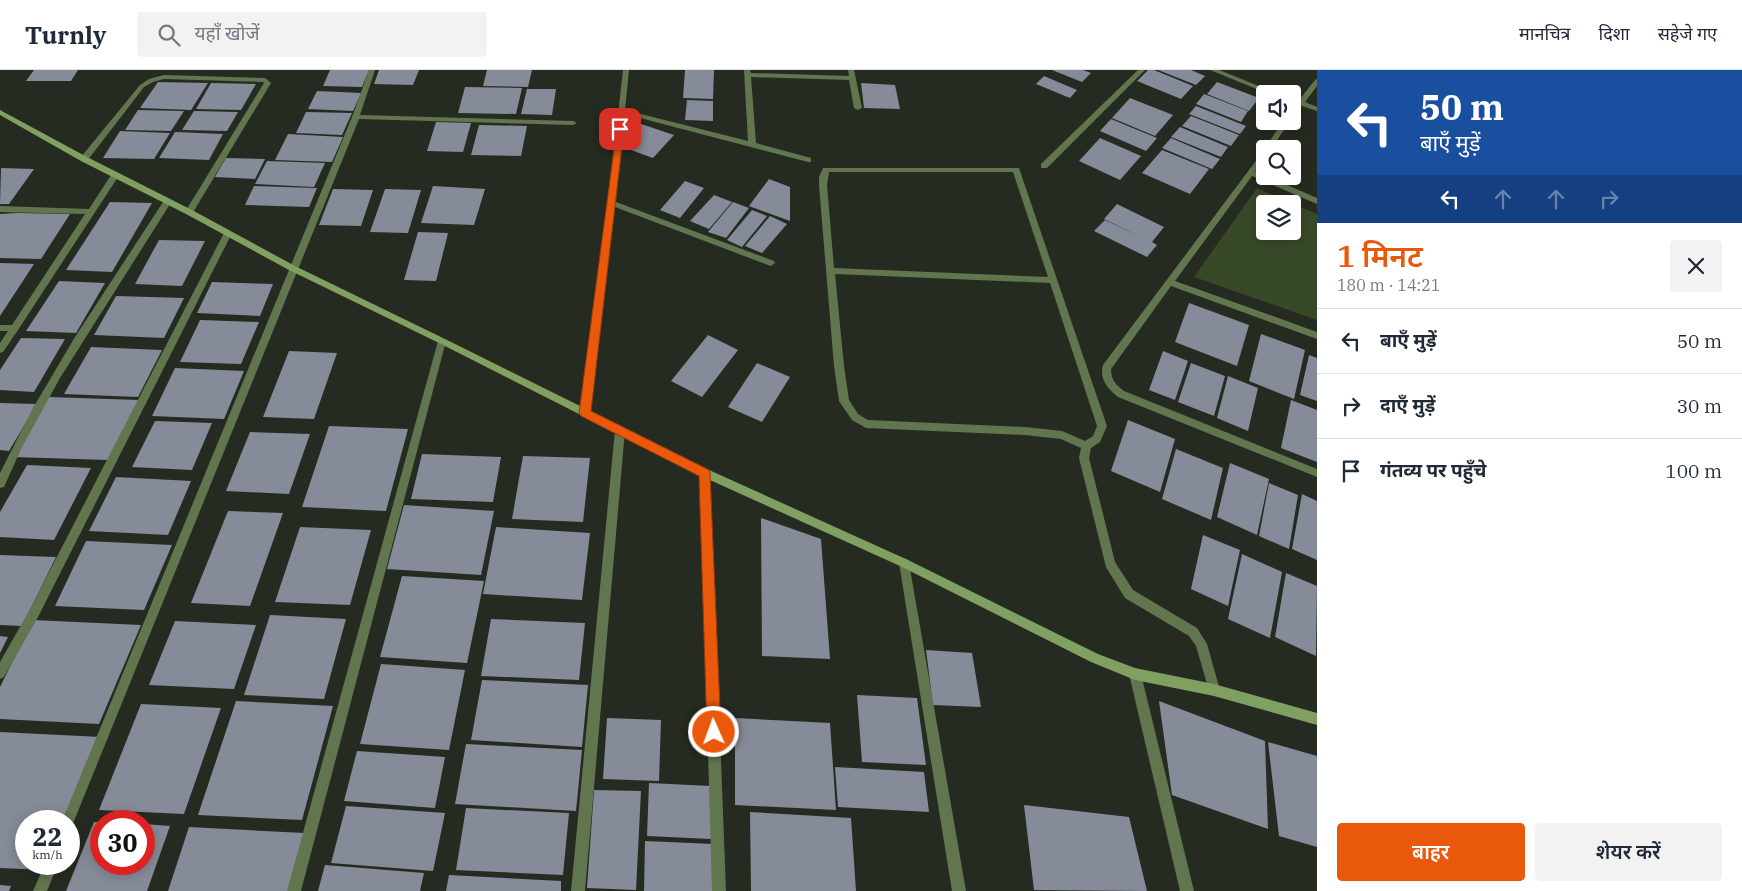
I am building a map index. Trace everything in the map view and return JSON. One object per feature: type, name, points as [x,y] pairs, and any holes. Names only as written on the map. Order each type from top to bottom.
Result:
[{"type":"street","points":[[72,810],[292,268],[356,117],[372,70]]},
{"type":"street","points":[[585,413],[612,203],[626,70]]},
{"type":"street","points":[[1044,166],[1142,70]]},
{"type":"street","points":[[1213,70],[1256,86]]},
{"type":"street","points":[[752,144],[747,73],[852,74],[858,108]]},
{"type":"street","points":[[84,159],[142,86],[150,80],[164,76],[265,80],[268,83],[265,89],[189,212]]},
{"type":"street","points":[[1301,102],[1317,81]]},
{"type":"street","points":[[1301,103],[1317,109]]},
{"type":"street","points":[[622,111],[808,160]]},
{"type":"street","points":[[0,112],[84,159],[189,212],[292,268],[705,473],[904,563],[1095,658],[1135,674],[1214,690],[1317,719]]},
{"type":"street","points":[[356,117],[573,123]]},
{"type":"street","points":[[1256,164],[1106,368],[1105,376],[1109,384],[1121,394],[1317,473]]},
{"type":"street","points":[[1086,446],[1062,435],[866,424],[855,417],[844,401],[839,366],[822,185],[826,170],[1016,170],[1102,426],[1097,439],[1086,446],[1084,458],[1110,564],[1129,594],[1158,614],[1193,632],[1201,644],[1214,690]]},
{"type":"street","points":[[1250,172],[1317,201]]},
{"type":"street","points":[[0,350],[116,174]]},
{"type":"street","points":[[0,484],[16,448],[44,395],[168,201]]},
{"type":"street","points":[[612,203],[771,264]]},
{"type":"street","points":[[0,209],[92,212]]},
{"type":"street","points":[[0,673],[33,615],[228,233]]},
{"type":"street","points":[[830,271],[1053,280]]},
{"type":"street","points":[[1169,282],[1317,336]]},
{"type":"street","points":[[0,328],[15,328]]},
{"type":"street","points":[[294,891],[442,341]]},
{"type":"street","points":[[578,891],[620,430]]},
{"type":"street","points":[[705,473],[720,891]]},
{"type":"street","points":[[904,563],[959,891]]},
{"type":"street","points":[[1135,674],[1187,891]]},
{"type":"street","points":[[40,891],[47,875]]},
{"type":"green space","points":[[1257,188],[1273,195],[1256,195],[1256,240],[1301,240],[1301,207],[1317,214],[1317,320],[1194,277]]},
{"type":"building","points":[[34,70],[78,70],[71,81],[26,81]]},
{"type":"building","points":[[330,70],[369,70],[362,87],[323,86]]},
{"type":"building","points":[[379,70],[419,70],[413,85],[374,84]]},
{"type":"building","points":[[487,70],[532,70],[528,87],[483,86]]},
{"type":"building","points":[[685,70],[714,70],[713,99],[683,98]]},
{"type":"building","points":[[1052,70],[1083,70],[1091,73],[1082,82]]},
{"type":"building","points":[[1148,70],[1154,70],[1193,86],[1181,99],[1137,81]]},
{"type":"building","points":[[1158,70],[1191,70],[1205,76],[1196,85]]},
{"type":"building","points":[[1044,76],[1077,90],[1070,98],[1036,84]]},
{"type":"building","points":[[158,82],[208,83],[191,110],[140,108]]},
{"type":"building","points":[[1217,82],[1256,97],[1256,102],[1249,111],[1207,94]]},
{"type":"building","points":[[211,83],[256,84],[241,110],[196,109]]},
{"type":"building","points":[[861,83],[895,85],[900,109],[864,108]]},
{"type":"building","points":[[465,87],[522,88],[516,114],[458,113]]},
{"type":"building","points":[[527,89],[556,89],[552,115],[521,114]]},
{"type":"building","points":[[317,91],[361,93],[353,111],[308,109]]},
{"type":"building","points":[[1204,94],[1248,111],[1241,122],[1196,104]]},
{"type":"building","points":[[1130,98],[1173,115],[1155,136],[1112,118]]},
{"type":"building","points":[[687,100],[713,101],[713,121],[685,120]]},
{"type":"building","points":[[1196,106],[1246,126],[1240,134],[1189,114]]},
{"type":"building","points":[[138,110],[184,111],[171,131],[125,130]]},
{"type":"building","points":[[194,111],[238,112],[227,131],[182,130]]},
{"type":"building","points":[[306,112],[352,113],[342,135],[296,133]]},
{"type":"building","points":[[1191,116],[1239,135],[1231,146],[1182,126]]},
{"type":"building","points":[[1111,119],[1157,138],[1146,151],[1100,131]]},
{"type":"building","points":[[436,122],[471,123],[463,152],[427,151]]},
{"type":"building","points":[[641,124],[674,135],[653,158],[620,146]]},
{"type":"building","points":[[479,125],[527,126],[521,156],[471,155]]},
{"type":"building","points":[[1180,127],[1228,147],[1221,157],[1171,137]]},
{"type":"building","points":[[120,131],[170,133],[154,159],[103,158]]},
{"type":"building","points":[[175,132],[223,134],[209,160],[159,158]]},
{"type":"building","points":[[288,134],[343,137],[332,162],[275,160]]},
{"type":"building","points":[[1100,138],[1141,156],[1120,180],[1079,161]]},
{"type":"building","points":[[1171,138],[1220,159],[1212,169],[1162,148]]},
{"type":"building","points":[[1162,150],[1209,169],[1190,194],[1142,173]]},
{"type":"building","points":[[226,158],[265,159],[255,179],[215,177]]},
{"type":"building","points":[[267,161],[325,163],[314,187],[255,184]]},
{"type":"building","points":[[1,168],[34,169],[9,204],[0,204]]},
{"type":"building","points":[[769,179],[790,187],[790,221],[749,206]]},
{"type":"building","points":[[685,181],[704,188],[680,218],[660,210]]},
{"type":"building","points":[[254,186],[317,188],[309,207],[245,205]]},
{"type":"building","points":[[433,186],[485,189],[474,225],[421,223]]},
{"type":"building","points":[[333,189],[373,190],[361,226],[319,225]]},
{"type":"building","points":[[385,189],[421,190],[408,233],[370,232]]},
{"type":"building","points":[[714,195],[732,202],[709,229],[690,221]]},
{"type":"building","points":[[110,202],[152,203],[112,272],[66,270]]},
{"type":"building","points":[[733,202],[749,208],[726,238],[708,232]]},
{"type":"building","points":[[1117,204],[1164,227],[1152,242],[1157,245],[1147,257],[1094,231],[1105,220],[1141,237],[1104,219]]},
{"type":"building","points":[[752,210],[767,216],[742,247],[727,240]]},
{"type":"building","points":[[0,214],[70,214],[41,259],[0,258]]},
{"type":"building","points":[[770,216],[787,224],[762,253],[745,246]]},
{"type":"building","points":[[418,232],[448,233],[436,281],[404,280]]},
{"type":"building","points":[[159,240],[205,241],[182,286],[135,284]]},
{"type":"building","points":[[0,263],[34,264],[0,316]]},
{"type":"building","points":[[59,281],[105,283],[76,333],[26,331]]},
{"type":"building","points":[[212,282],[273,284],[260,316],[197,313]]},
{"type":"building","points":[[116,296],[184,298],[164,338],[94,335]]},
{"type":"building","points":[[1189,303],[1249,325],[1237,366],[1175,342]]},
{"type":"building","points":[[200,320],[259,322],[241,364],[180,362]]},
{"type":"building","points":[[1261,334],[1305,350],[1294,399],[1249,381]]},
{"type":"building","points":[[708,335],[738,350],[702,397],[671,381]]},
{"type":"building","points":[[21,338],[65,339],[34,392],[0,390],[0,370]]},
{"type":"building","points":[[91,347],[162,350],[138,397],[64,394]]},
{"type":"building","points":[[289,351],[337,353],[314,419],[263,417]]},
{"type":"building","points":[[1163,351],[1188,361],[1175,400],[1149,390]]},
{"type":"building","points":[[1309,355],[1317,358],[1317,401],[1300,395]]},
{"type":"building","points":[[757,363],[790,377],[762,422],[728,407]]},
{"type":"building","points":[[1191,363],[1225,376],[1214,416],[1178,402]]},
{"type":"building","points":[[175,368],[244,371],[224,419],[152,416]]},
{"type":"building","points":[[1228,376],[1258,388],[1248,431],[1217,418]]},
{"type":"building","points":[[48,397],[139,400],[108,460],[13,457]]},
{"type":"building","points":[[1291,400],[1317,410],[1317,462],[1281,448]]},
{"type":"building","points":[[0,403],[37,404],[9,451],[0,450]]},
{"type":"building","points":[[1128,420],[1175,439],[1160,492],[1111,471]]},
{"type":"building","points":[[155,421],[212,423],[192,470],[132,467]]},
{"type":"building","points":[[329,426],[408,429],[386,511],[302,507]]},
{"type":"building","points":[[250,432],[310,434],[289,494],[226,491]]},
{"type":"building","points":[[1176,449],[1223,468],[1211,520],[1162,499]]},
{"type":"building","points":[[422,454],[501,457],[493,502],[411,499]]},
{"type":"building","points":[[523,456],[590,458],[583,522],[512,519]]},
{"type":"building","points":[[1230,463],[1269,479],[1257,535],[1217,517]]},
{"type":"building","points":[[27,465],[91,468],[54,540],[0,537],[0,512]]},
{"type":"building","points":[[116,477],[191,481],[168,535],[89,531]]},
{"type":"building","points":[[1269,483],[1298,495],[1289,549],[1259,536]]},
{"type":"building","points":[[1302,494],[1317,501],[1317,560],[1292,549]]},
{"type":"building","points":[[404,505],[494,511],[481,575],[387,569]]},
{"type":"building","points":[[228,511],[283,513],[250,606],[191,603]]},
{"type":"building","points":[[761,518],[821,539],[830,659],[762,656]]},
{"type":"building","points":[[300,527],[371,530],[350,605],[275,602]]},
{"type":"building","points":[[496,527],[590,533],[582,600],[483,594]]},
{"type":"building","points":[[1203,535],[1240,550],[1228,606],[1191,589]]},
{"type":"building","points":[[86,541],[172,545],[144,610],[55,606]]},
{"type":"building","points":[[1242,554],[1282,572],[1270,638],[1228,619]]},
{"type":"building","points":[[0,555],[56,557],[22,626],[0,625]]},
{"type":"building","points":[[1286,573],[1317,586],[1316,656],[1275,637]]},
{"type":"building","points":[[402,576],[484,581],[467,663],[380,657]]},
{"type":"building","points":[[270,615],[346,619],[324,699],[244,695]]},
{"type":"building","points":[[491,619],[585,623],[579,680],[481,676]]},
{"type":"building","points":[[33,620],[141,625],[99,724],[0,719],[0,687]]},
{"type":"building","points":[[175,621],[256,625],[234,689],[149,685]]},
{"type":"building","points":[[0,636],[8,637],[0,653]]},
{"type":"building","points":[[926,650],[972,653],[981,707],[933,705]]},
{"type":"building","points":[[381,664],[465,670],[449,750],[360,744]]},
{"type":"building","points":[[482,680],[588,685],[582,747],[471,740]]},
{"type":"building","points":[[857,695],[917,698],[926,765],[862,762]]},
{"type":"building","points":[[236,701],[333,706],[302,820],[198,815]]},
{"type":"building","points":[[1159,701],[1265,741],[1268,829],[1172,795]]},
{"type":"building","points":[[141,704],[221,708],[184,814],[155,813],[155,810],[99,810]]},
{"type":"building","points":[[607,718],[661,720],[659,781],[603,779]]},
{"type":"building","points":[[735,718],[830,723],[836,810],[735,805]]},
{"type":"building","points":[[0,732],[101,737],[71,810],[15,810],[15,869],[0,868]]},
{"type":"building","points":[[1268,742],[1317,756],[1317,847],[1279,836]]},
{"type":"building","points":[[466,744],[582,750],[576,811],[455,804]]},
{"type":"building","points":[[357,751],[445,757],[435,808],[344,801]]},
{"type":"building","points":[[835,767],[924,772],[929,812],[838,807]]},
{"type":"building","points":[[649,783],[711,786],[711,839],[647,836]]},
{"type":"building","points":[[594,790],[641,791],[636,890],[587,888]]},
{"type":"building","points":[[1024,805],[1129,817],[1147,891],[1034,890]]},
{"type":"building","points":[[346,806],[445,813],[433,871],[331,863]]},
{"type":"building","points":[[466,808],[569,813],[563,875],[456,870]]},
{"type":"building","points":[[750,812],[851,818],[856,891],[751,891]]},
{"type":"building","points":[[155,825],[170,826],[155,868]]},
{"type":"building","points":[[189,827],[304,833],[288,891],[168,891]]},
{"type":"building","points":[[90,832],[90,875],[153,875],[147,891],[66,891],[72,875],[80,875],[80,856]]},
{"type":"building","points":[[645,841],[713,844],[713,891],[644,891]]},
{"type":"building","points":[[325,865],[424,873],[420,891],[318,891]]},
{"type":"building","points":[[449,875],[561,881],[561,891],[446,891]]},
{"type":"building","points":[[0,885],[11,886],[9,891],[0,891]]},
{"type":"route","points":[[620,129],[585,413],[705,473],[714,732]]}]
